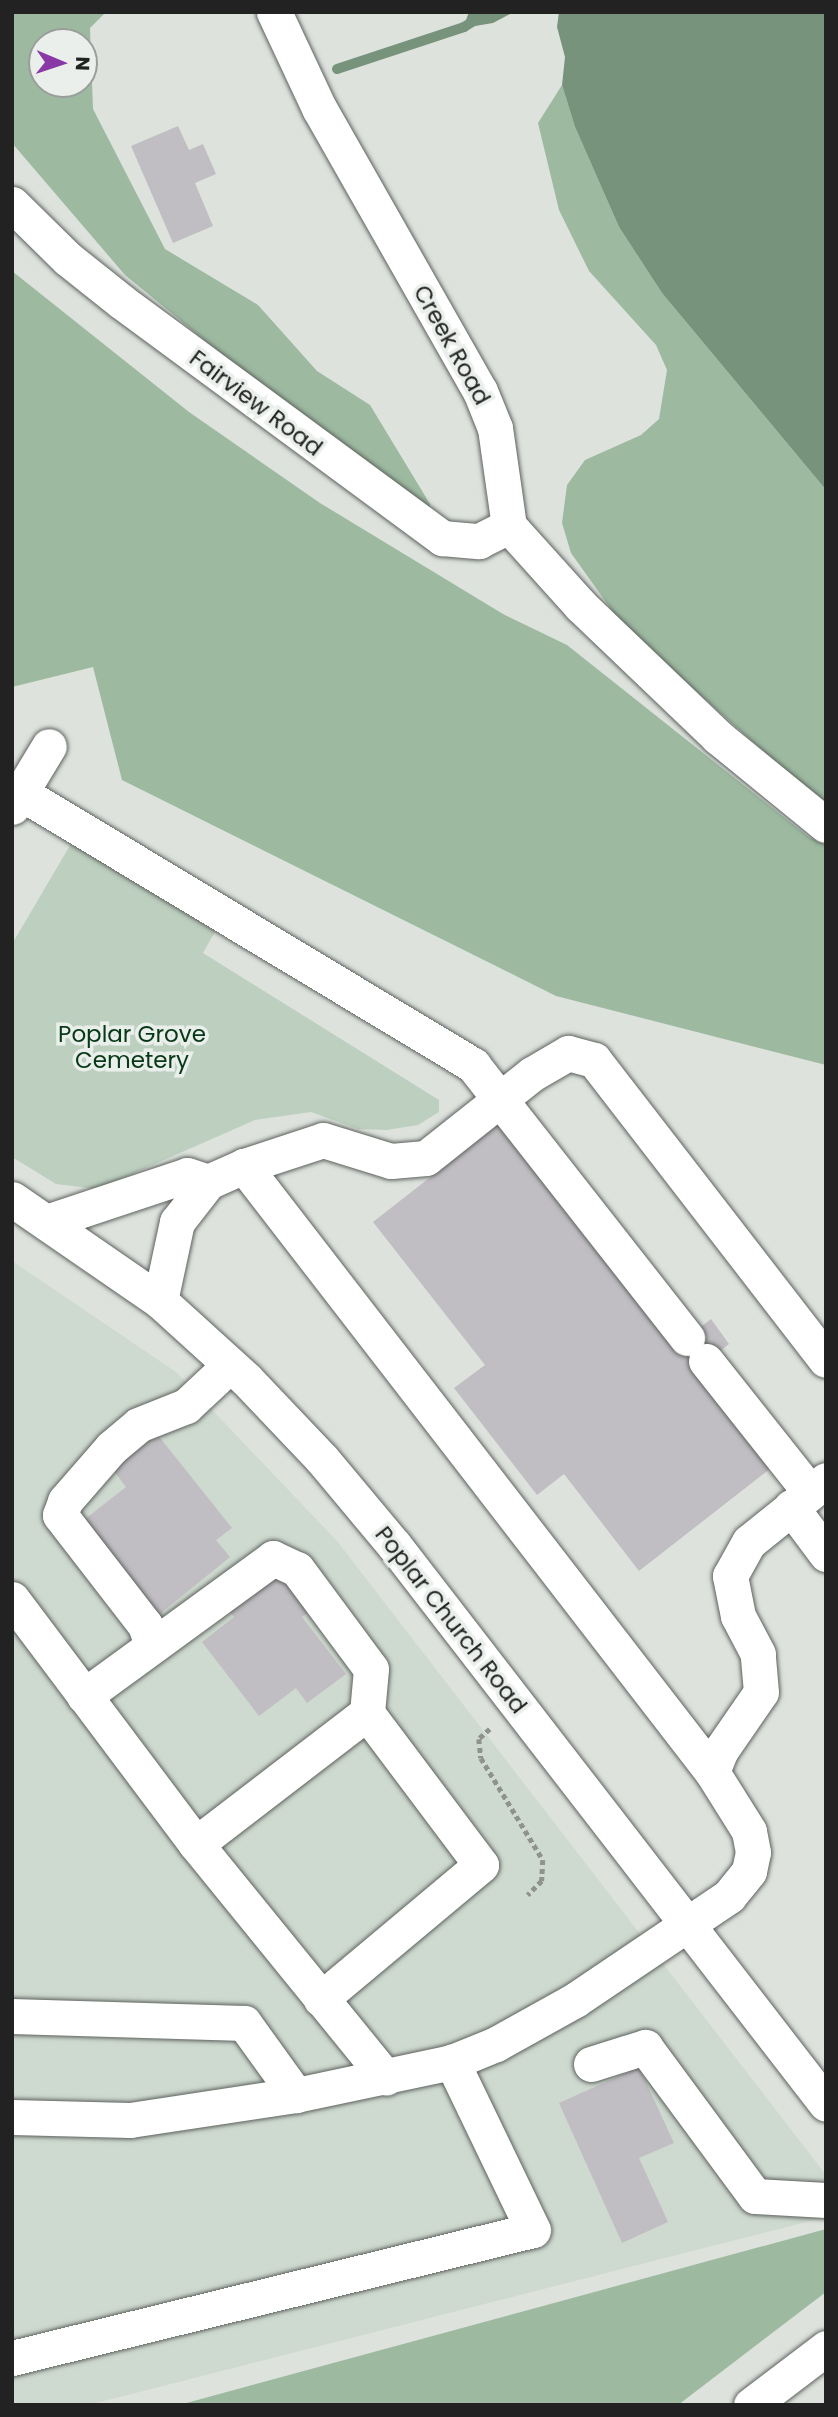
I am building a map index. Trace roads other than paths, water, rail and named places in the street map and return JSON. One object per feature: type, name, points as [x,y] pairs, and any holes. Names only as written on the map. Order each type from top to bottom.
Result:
[{"type":"street","name":"Creek Road","points":[[274,12],[319,108],[480,391],[495,428],[509,526]]},
{"type":"street","name":"Fairview Road","points":[[17,210],[122,303],[442,538],[480,541],[509,526]]},
{"type":"street","points":[[509,526],[581,606],[718,737],[826,825]]},
{"type":"street","points":[[49,746],[17,800],[473,1065],[809,1493],[826,1554]]},
{"type":"street","points":[[160,1301],[177,1222],[208,1182],[244,1166],[323,1140],[391,1161],[426,1158],[500,1099],[568,1053],[594,1060],[826,1360]]},
{"type":"street","points":[[12,2117],[130,2120],[296,2095],[452,2062],[496,2045],[575,2000],[729,1896],[749,1871],[753,1853],[749,1831],[712,1772],[244,1166]]},
{"type":"street","points":[[49,1221],[187,1175],[208,1182]]},
{"type":"street","name":"Poplar Church Road","points":[[12,1199],[49,1221],[160,1301],[230,1365],[321,1459],[394,1545],[826,2104]]},
{"type":"street","points":[[152,1646],[145,1625],[60,1515],[65,1501],[111,1448],[138,1425],[186,1406],[230,1365]]},
{"type":"street","points":[[712,1772],[721,1750],[761,1692],[758,1654],[738,1616],[730,1576],[749,1542],[809,1493]]},
{"type":"street","points":[[84,1696],[273,1558],[297,1569],[371,1669],[367,1713],[481,1865],[321,1999]]},
{"type":"street","points":[[12,1599],[196,1844],[386,2078]]},
{"type":"street","points":[[196,1844],[367,1713]]},
{"type":"street","points":[[12,2016],[244,2023],[296,2095]]},
{"type":"street","points":[[591,2064],[645,2047],[755,2196],[826,2200]]},
{"type":"street","points":[[12,2358],[533,2230],[452,2062]]},
{"type":"street","points":[[763,2401],[826,2348]]},
{"type":"waterway","points":[[337,69],[464,27],[488,12]]},
{"type":"park label","name":"Poplar Grove Cemetery","points":[[132,1047]]}]
